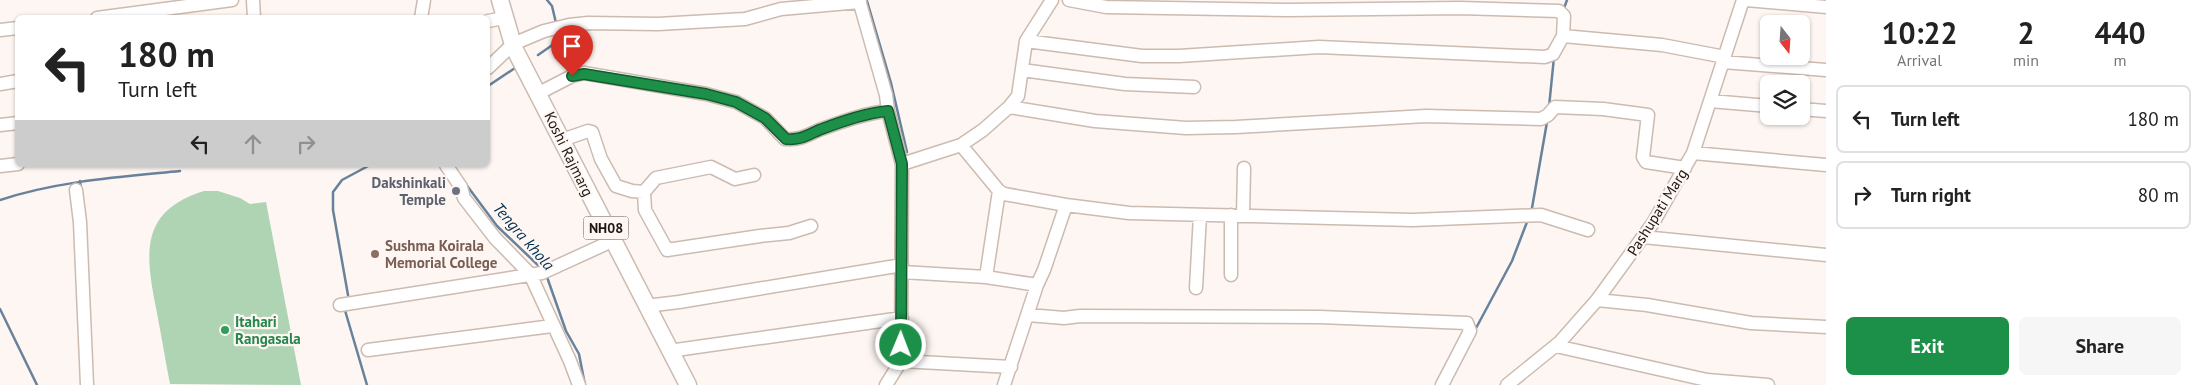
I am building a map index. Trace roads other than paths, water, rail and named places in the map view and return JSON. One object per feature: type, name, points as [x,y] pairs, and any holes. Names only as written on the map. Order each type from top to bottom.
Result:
[{"type":"main road","name":"Koshi Rajmarg","points":[[500,0],[513,46],[688,385]]},
{"type":"street","points":[[115,15],[232,0]]},
{"type":"street","points":[[253,0],[254,15]]},
{"type":"street","points":[[422,15],[424,0]]},
{"type":"street","points":[[902,164],[961,145],[983,130],[1009,107],[1018,96],[1026,41],[1052,0]]},
{"type":"street","points":[[1026,41],[1142,56],[1180,56],[1319,48],[1544,57],[1554,52],[1564,36],[1562,13],[1460,8],[1287,10],[1106,7],[1069,0]]},
{"type":"street","points":[[1744,0],[1826,7]]},
{"type":"street","name":"Pashupati Marg","points":[[1507,385],[1556,346],[1597,300],[1643,237],[1693,153],[1744,0]]},
{"type":"street","points":[[490,66],[513,46],[544,31],[569,25],[588,23],[658,24],[745,19],[781,9],[860,1],[886,95],[888,111],[902,164],[901,361],[886,385]]},
{"type":"street","points":[[490,21],[504,18]]},
{"type":"street","points":[[0,30],[15,28]]},
{"type":"street","points":[[1564,36],[1662,45],[1724,60],[1826,70]]},
{"type":"street","points":[[1022,70],[1126,84],[1194,87]]},
{"type":"street","points":[[539,94],[572,76],[584,74],[706,94],[736,102],[765,118],[786,139],[798,140],[820,130],[875,112],[888,111]]},
{"type":"street","points":[[0,84],[15,82]]},
{"type":"street","points":[[1710,101],[1760,105]]},
{"type":"street","points":[[1009,107],[1095,122],[1186,128],[1426,116],[1541,119],[1555,107],[1603,109],[1648,115],[1643,158],[1646,162],[1685,168]]},
{"type":"street","points":[[1810,110],[1826,111]]},
{"type":"street","points":[[0,125],[15,123]]},
{"type":"street","points":[[562,140],[590,131],[601,159],[616,186],[632,191],[644,192]]},
{"type":"street","points":[[961,145],[999,191],[1004,194],[1066,205],[1129,213],[1413,220],[1541,215],[1588,230]]},
{"type":"street","points":[[1693,153],[1826,164]]},
{"type":"street","points":[[0,166],[15,164]]},
{"type":"street","points":[[447,167],[461,187],[464,198],[495,238],[541,272],[552,326],[570,361],[579,385]]},
{"type":"street","points":[[754,175],[735,179],[711,168],[656,178],[644,192],[645,210],[667,250],[789,233],[811,226]]},
{"type":"street","points":[[1231,275],[1244,168]]},
{"type":"street","points":[[76,190],[80,222],[87,385]]},
{"type":"street","points":[[986,277],[999,191]]},
{"type":"street","points":[[1004,385],[1066,205]]},
{"type":"street","points":[[1196,288],[1200,215]]},
{"type":"street","points":[[1643,237],[1826,255]]},
{"type":"street","points":[[340,305],[541,272],[612,241]]},
{"type":"street","points":[[646,306],[902,268],[986,277],[1037,285]]},
{"type":"street","points":[[1597,300],[1648,305],[1751,323],[1826,327]]},
{"type":"street","points":[[1028,315],[1064,318],[1080,316],[1320,317],[1466,323],[1470,330],[1442,385]]},
{"type":"street","points":[[669,350],[902,318]]},
{"type":"street","points":[[368,350],[552,326]]},
{"type":"street","points":[[1556,346],[1707,380],[1768,385]]},
{"type":"street","points":[[901,361],[1011,367]]},
{"type":"waterway","points":[[547,0],[552,6],[556,23]]},
{"type":"waterway","points":[[1563,11],[1567,0]]},
{"type":"waterway","points":[[867,1],[891,83],[907,152]]},
{"type":"waterway","points":[[538,55],[551,46],[559,35],[558,31]]},
{"type":"waterway","points":[[1549,107],[1554,57]]},
{"type":"waterway","name":"Tengra khola","points":[[490,85],[518,66]]},
{"type":"waterway","points":[[1532,208],[1547,122]]},
{"type":"waterway","points":[[348,295],[333,210],[333,192],[342,180],[366,167]]},
{"type":"waterway","points":[[0,200],[66,184],[180,171]]},
{"type":"waterway","points":[[80,181],[81,189]]},
{"type":"waterway","name":"Tengra khola","points":[[465,183],[497,226],[541,268]]},
{"type":"waterway","points":[[1475,330],[1512,261],[1527,222]]},
{"type":"waterway","name":"Tengra khola","points":[[547,277],[566,331],[579,354],[585,385]]},
{"type":"waterway","points":[[344,307],[367,385]]},
{"type":"waterway","points":[[0,309],[37,385]]},
{"type":"place","name":"Dakshinkali Temple","points":[[456,191]]},
{"type":"place","name":"Sushma Koirala Memorial College","points":[[375,254]]},
{"type":"place","name":"Itahari Rangasala","points":[[225,330]]}]
